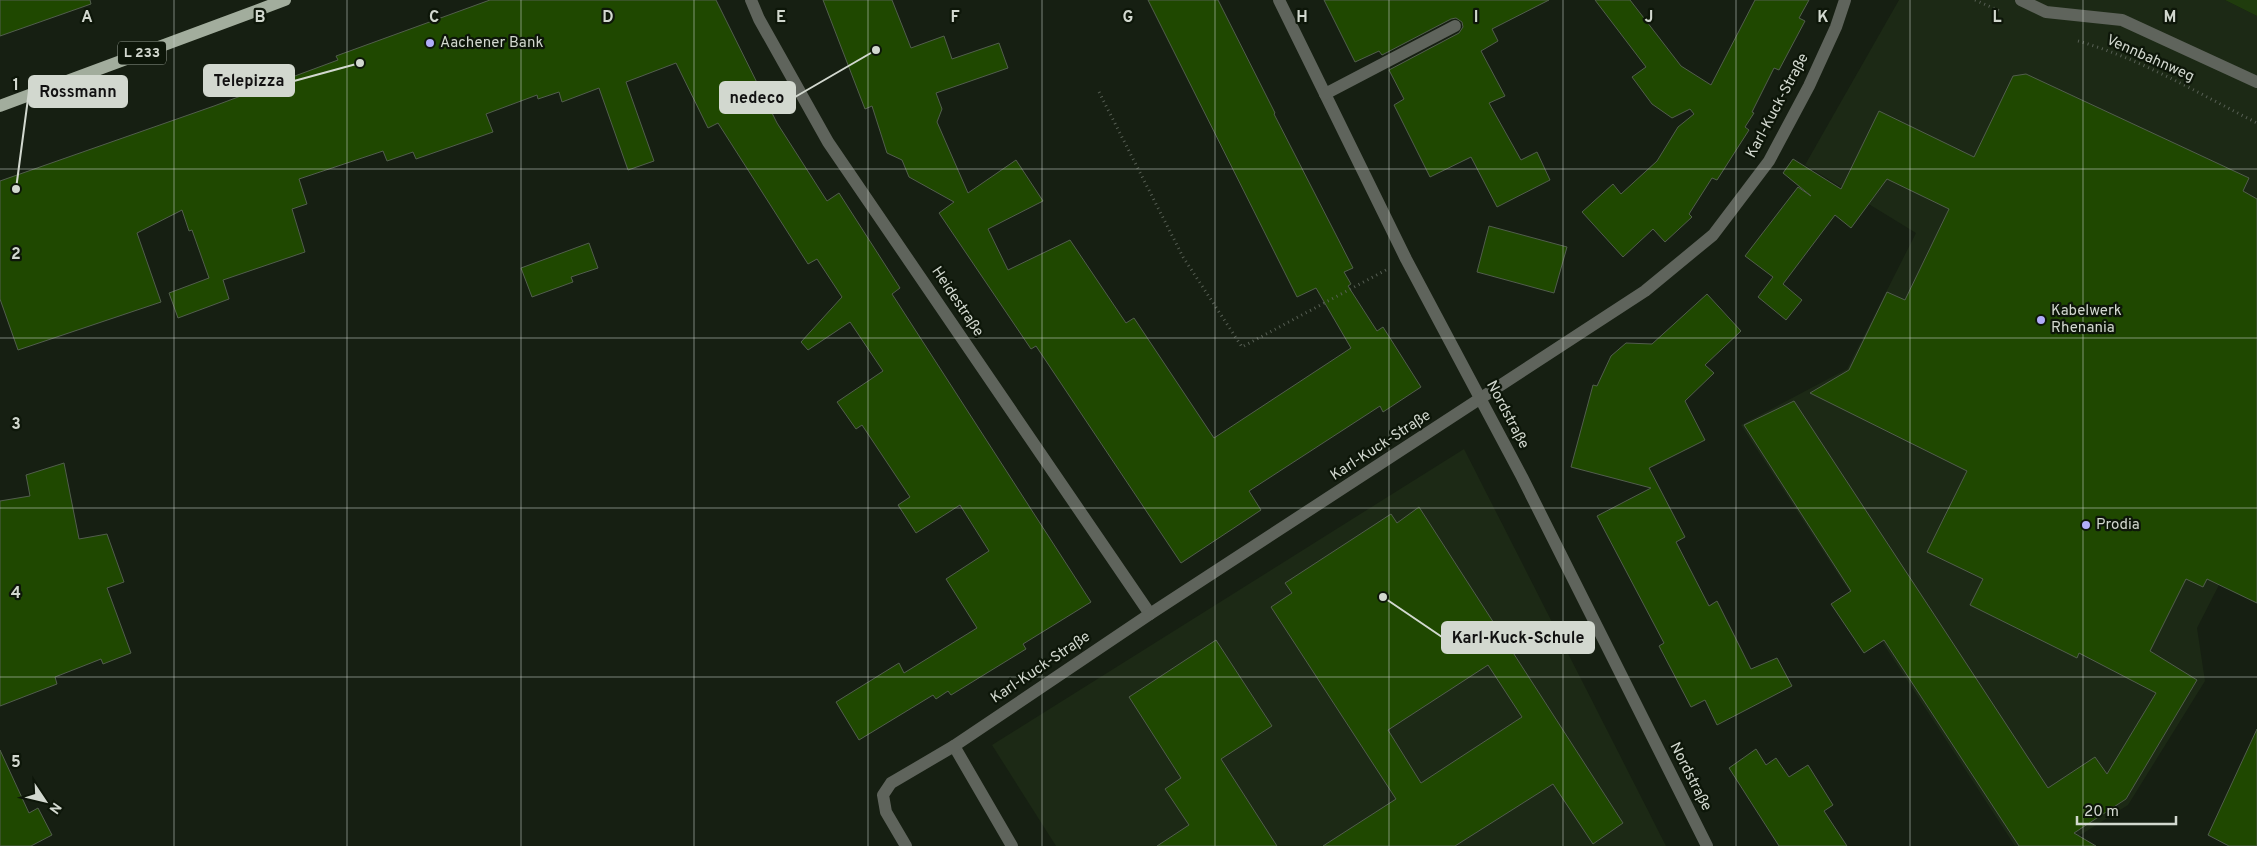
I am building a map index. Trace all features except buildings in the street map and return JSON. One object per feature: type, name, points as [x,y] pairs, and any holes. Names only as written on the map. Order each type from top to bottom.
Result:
[{"type":"main road","name":"L 233","points":[[0,106],[284,0]]},
{"type":"street","name":"Heidestraße","points":[[750,0],[828,142],[1150,614]]},
{"type":"street","name":"Nordstraße","points":[[1279,0],[1406,259],[1522,477],[1706,846]]},
{"type":"street","name":"Karl-Kuck-Straße","points":[[906,846],[886,812],[883,795],[891,783],[954,746],[1150,614],[1481,400],[1645,291],[1712,235],[1769,161],[1809,86],[1836,27],[1845,0]]},
{"type":"street","points":[[2021,0],[2046,12],[2122,20],[2257,82]]},
{"type":"street","points":[[1325,94],[1455,26]]},
{"type":"street","points":[[954,746],[1012,846]]},
{"type":"path","points":[[1975,0],[2001,12]]},
{"type":"path","name":"Vennbahnweg","points":[[2074,40],[2111,51],[2141,64],[2257,123]]},
{"type":"path","points":[[1099,92],[1183,257],[1242,347],[1406,259]]},
{"type":"shaded area","points":[[1899,0],[2225,0],[2257,16],[2257,604],[2219,585],[2197,628],[2205,681],[2128,805],[2063,846],[2015,846],[1741,425],[1847,369],[1916,233],[1805,165]]},
{"type":"shaded area","points":[[1464,449],[1666,846],[1056,846],[992,745]]},
{"type":"green space","points":[[2225,0],[2257,0],[2257,16]]},
{"type":"place","name":"Aachener Bank","points":[[430,43]]},
{"type":"place","name":"nedeco","points":[[876,50]]},
{"type":"place","name":"Telepizza","points":[[360,63]]},
{"type":"place","name":"Rossmann","points":[[16,189]]},
{"type":"place","name":"Kabelwerk Rhenania","points":[[2041,320]]},
{"type":"place","name":"Prodia","points":[[2086,525]]},
{"type":"place","name":"Karl-Kuck-Schule","points":[[1383,597]]}]
